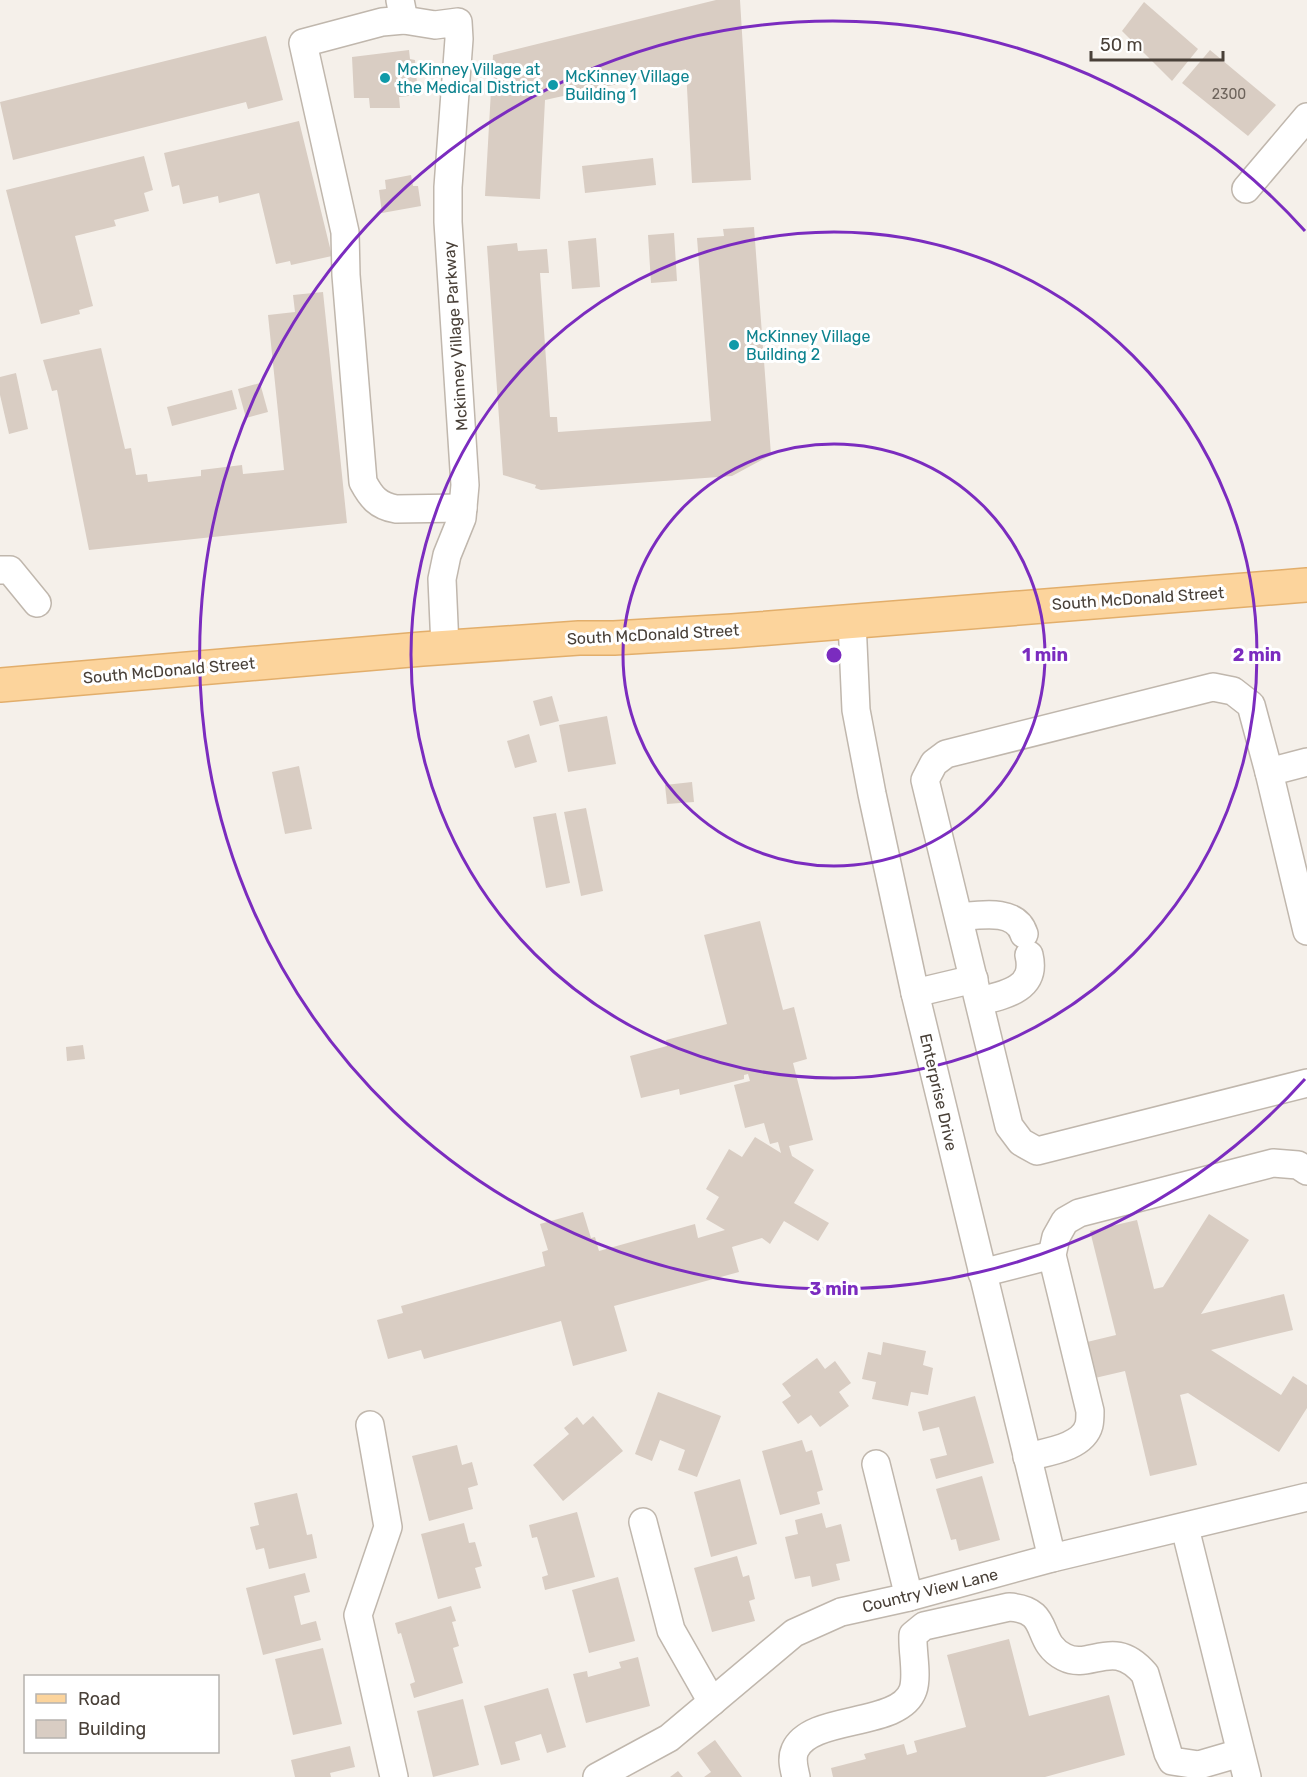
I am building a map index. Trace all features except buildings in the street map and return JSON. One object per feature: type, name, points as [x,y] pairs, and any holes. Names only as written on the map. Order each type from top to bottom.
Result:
[{"type":"main road","name":"South McDonald Street","points":[[0,685],[445,647],[579,638],[638,637],[1306,589]]},
{"type":"street","name":"Mckinney Village Parkway","points":[[402,10],[435,25],[458,22],[459,39],[448,187],[448,222],[464,469],[463,508],[442,579],[445,647]]},
{"type":"street","points":[[402,10],[382,22],[303,43],[345,232],[346,275],[363,482],[374,499],[386,507],[396,509],[463,508]]},
{"type":"street","points":[[1246,189],[1307,117]]},
{"type":"street","points":[[0,570],[10,570],[38,603]]},
{"type":"street","name":"Enterprise Drive","points":[[852,621],[856,711],[872,794],[915,993],[1052,1558]]},
{"type":"street","points":[[1307,931],[1251,705],[1233,691],[1213,687],[946,754],[934,763],[925,780],[1009,1126],[1021,1142],[1037,1151],[1307,1083]]},
{"type":"street","points":[[1269,771],[1307,762]]},
{"type":"street","points":[[915,993],[977,990],[1009,994],[1021,987],[1029,976],[1031,961],[1022,927],[1012,919],[999,915],[959,917]]},
{"type":"street","points":[[1027,1457],[1073,1444],[1084,1436],[1089,1425],[1090,1411],[1052,1255],[1056,1237],[1065,1221],[1079,1213],[1273,1163],[1298,1165],[1307,1171]]},
{"type":"street","points":[[982,1273],[1052,1255]]},
{"type":"street","points":[[370,1425],[388,1527],[358,1615],[394,1777]]},
{"type":"street","points":[[876,1464],[909,1596]]},
{"type":"street","name":"Country View Lane","points":[[597,1777],[669,1738],[794,1633],[841,1612],[1052,1558],[1307,1497]]},
{"type":"street","points":[[643,1522],[671,1630],[712,1702]]},
{"type":"street","points":[[796,1777],[792,1762],[795,1750],[804,1739],[818,1731],[887,1711],[903,1704],[913,1691],[916,1674],[912,1653],[913,1635],[924,1626],[1009,1607],[1023,1608],[1033,1613],[1047,1641],[1064,1657],[1074,1660],[1110,1655],[1124,1657],[1136,1664],[1145,1674],[1172,1769],[1199,1771],[1243,1765],[1185,1528]]},
{"type":"place","name":"McKinney Village at the Medical District","points":[[385,78]]},
{"type":"place","name":"McKinney Village Building 1","points":[[553,85]]},
{"type":"place","name":"McKinney Village Building 2","points":[[734,345]]}]
